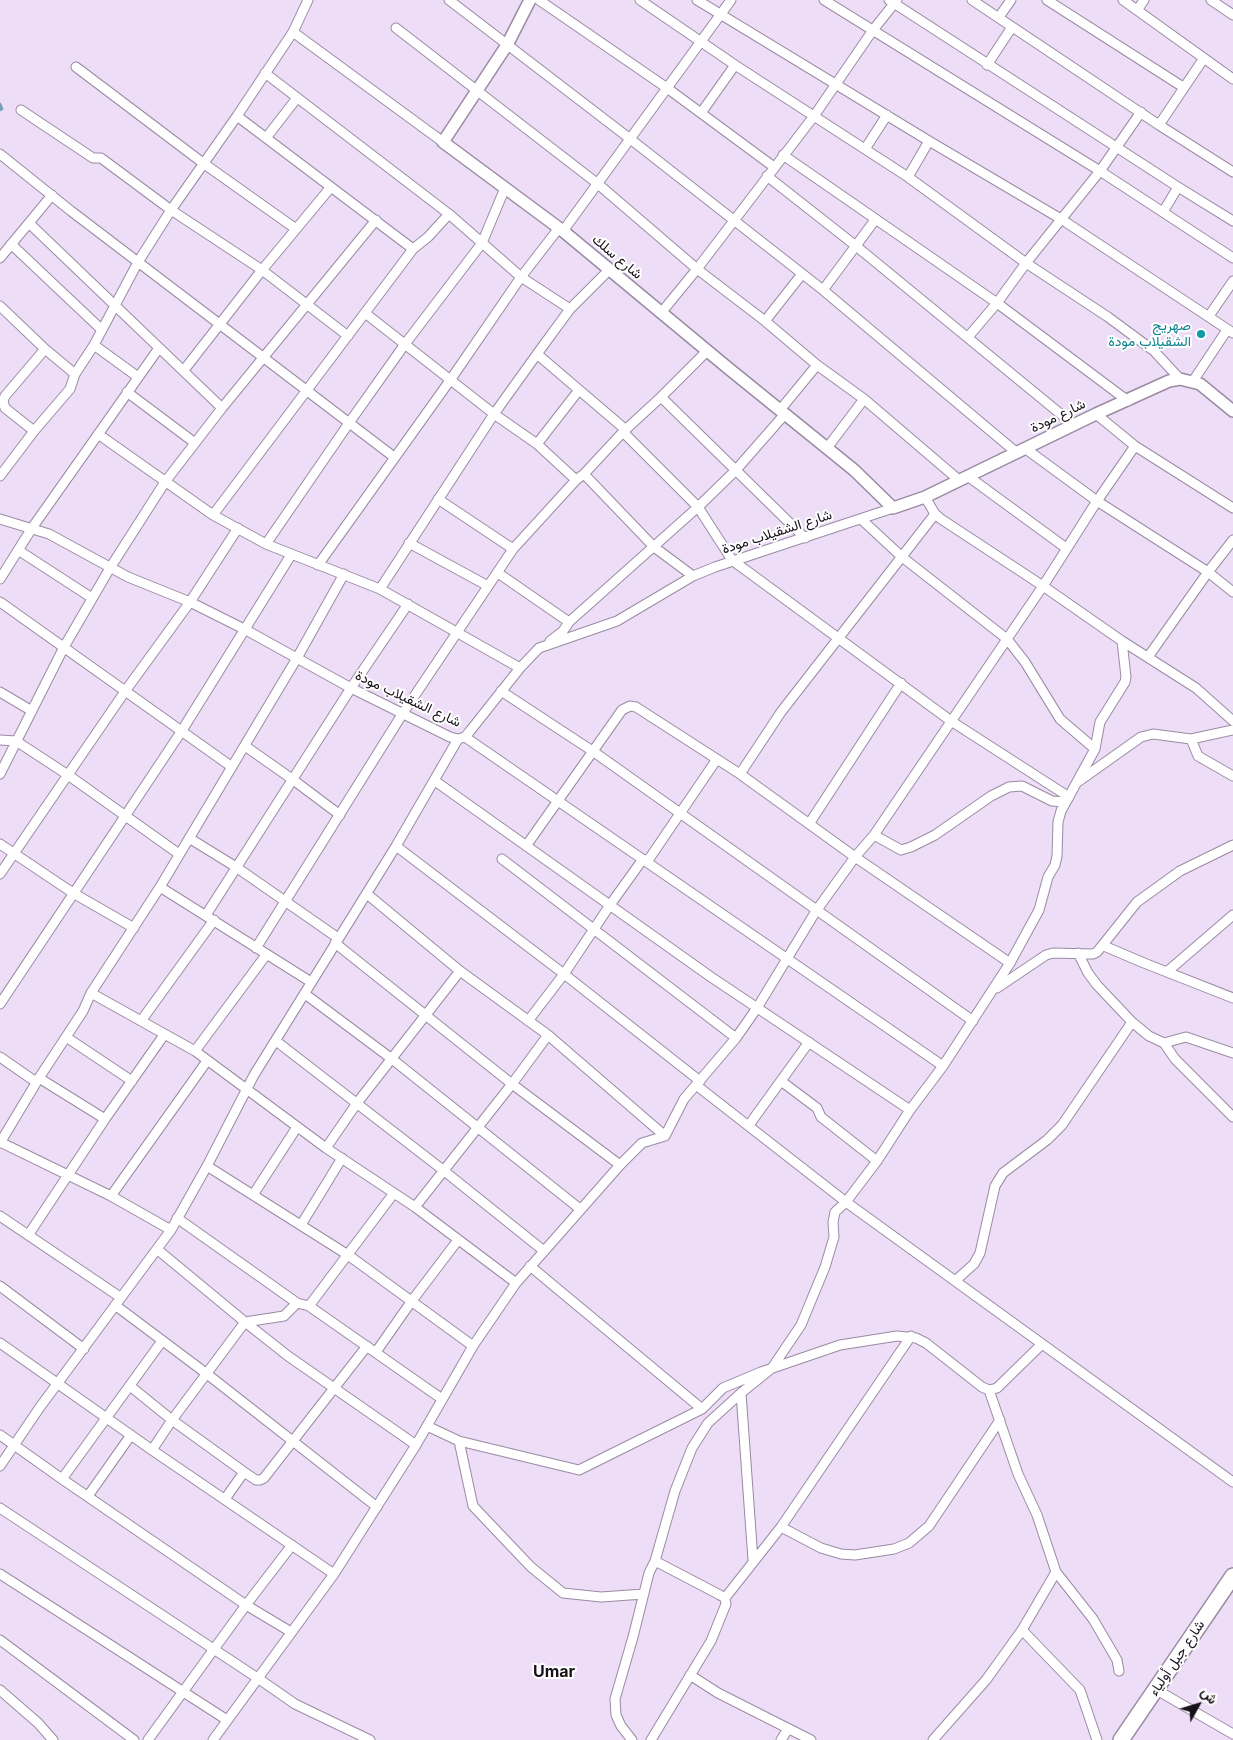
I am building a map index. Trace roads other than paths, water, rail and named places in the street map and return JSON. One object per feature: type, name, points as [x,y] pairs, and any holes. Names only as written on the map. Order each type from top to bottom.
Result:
[{"type":"highway","name":"شارع جبل أولياء","points":[[1121,1740],[1233,1576]]},
{"type":"street","points":[[0,476],[34,431],[70,389],[75,374],[94,345],[138,262],[171,210],[293,32],[308,0]]},
{"type":"street","points":[[449,0],[630,138],[823,290],[1022,451],[1208,572],[1233,592]]},
{"type":"street","points":[[293,32],[443,142],[507,45],[530,0]]},
{"type":"street","points":[[539,0],[667,88],[774,167]]},
{"type":"street","points":[[698,0],[928,142],[1061,219],[1209,316],[1230,332],[1193,382]]},
{"type":"street","points":[[318,565],[451,379],[521,277],[598,184],[731,0]]},
{"type":"street","points":[[824,0],[1100,171],[1233,258]]},
{"type":"street","points":[[972,0],[1233,172]]},
{"type":"street","points":[[999,17],[1011,0]]},
{"type":"street","points":[[1047,0],[1183,87]]},
{"type":"street","points":[[1123,0],[1233,79]]},
{"type":"street","points":[[1138,9],[1144,0]]},
{"type":"street","points":[[1211,0],[1233,15]]},
{"type":"street","points":[[643,1],[735,65],[908,177],[1026,262],[1154,350],[1180,379],[1193,382],[1208,390],[1233,412]]},
{"type":"street","points":[[661,313],[814,116],[893,1],[987,65],[1233,221]]},
{"type":"street","points":[[987,65],[1012,27]]},
{"type":"street","points":[[396,28],[598,184],[697,269],[765,321],[817,365],[964,479],[1066,548]]},
{"type":"street","points":[[1159,125],[1204,58]]},
{"type":"street","points":[[701,113],[735,65]]},
{"type":"street","points":[[76,67],[203,163],[296,229]]},
{"type":"street","points":[[265,73],[449,214],[521,277],[570,309]]},
{"type":"street","points":[[266,138],[297,98]]},
{"type":"street","points":[[21,110],[94,158],[101,158],[171,210],[262,270],[348,336]]},
{"type":"street","points":[[968,337],[997,303],[1026,262],[1100,171],[1141,112]]},
{"type":"street","points":[[866,149],[887,115]]},
{"type":"street","points":[[237,116],[413,249]]},
{"type":"street","name":"شارع سلك","points":[[443,142],[561,230],[867,481],[893,508]]},
{"type":"street","points":[[908,177],[928,142]]},
{"type":"street","points":[[0,154],[394,457]]},
{"type":"street","points":[[783,155],[997,303],[1128,401]]},
{"type":"street","points":[[767,176],[1074,424]]},
{"type":"street","points":[[184,370],[330,187]]},
{"type":"street","points":[[1163,212],[1178,187]]},
{"type":"street","points":[[266,544],[405,344],[482,243],[505,188]]},
{"type":"street","points":[[0,258],[52,195]]},
{"type":"street","points":[[214,515],[413,249],[449,214]]},
{"type":"street","points":[[0,774],[64,647],[110,568],[165,482],[263,357],[376,220]]},
{"type":"street","points":[[823,290],[875,220]]},
{"type":"street","points":[[30,224],[222,408]]},
{"type":"street","points":[[11,244],[102,330]]},
{"type":"street","points":[[380,589],[494,414],[537,354],[570,309],[609,270]]},
{"type":"street","points":[[765,321],[802,274]]},
{"type":"street","points":[[1209,316],[1233,281]]},
{"type":"street","points":[[0,306],[45,350],[75,374]]},
{"type":"street","points":[[365,313],[494,414],[580,477],[654,547],[693,576]]},
{"type":"street","points":[[94,345],[138,377]]},
{"type":"street","points":[[0,579],[32,528],[159,348]]},
{"type":"street","points":[[34,431],[5,408],[3,401],[5,396],[45,350]]},
{"type":"street","points":[[256,948],[403,713],[513,549],[624,431],[707,351]]},
{"type":"street","points":[[537,354],[580,390],[624,431],[698,507],[732,560],[951,721],[1067,800]]},
{"type":"street","points":[[545,646],[735,471],[817,365]]},
{"type":"street","name":"شارع مودة","points":[[893,508],[925,497],[964,479],[1074,424],[1128,401],[1161,384],[1180,379]]},
{"type":"street","points":[[537,444],[580,390]]},
{"type":"street","points":[[127,392],[195,443]]},
{"type":"street","points":[[661,397],[805,538]]},
{"type":"street","points":[[827,448],[864,400]]},
{"type":"street","points":[[1096,414],[1136,446],[1233,508]]},
{"type":"street","points":[[98,434],[214,515],[266,544],[380,589],[520,668]]},
{"type":"street","points":[[213,1740],[334,1574],[416,1445],[472,1346],[516,1283],[580,1209],[642,1143],[665,1136],[684,1099],[736,1038],[757,1008],[816,911],[855,857],[874,835],[1043,586],[1097,501],[1136,446]]},
{"type":"street","points":[[925,497],[934,514],[1122,641],[1196,688],[1233,721]]},
{"type":"street","points":[[438,499],[513,549]]},
{"type":"street","name":"شارع الشقيلاب مودة","points":[[0,519],[49,534],[110,568],[190,602],[246,630],[351,688],[450,737],[462,738],[539,648],[617,621],[693,576],[732,560],[805,538],[893,508]]},
{"type":"street","points":[[740,774],[781,712],[934,514]]},
{"type":"street","points":[[862,519],[902,557],[1007,639],[1025,662],[1060,719],[1095,749]]},
{"type":"street","points":[[0,874],[126,690],[190,602],[238,528]]},
{"type":"street","points":[[1148,657],[1233,540]]},
{"type":"street","points":[[409,543],[488,586]]},
{"type":"street","points":[[18,550],[92,598]]},
{"type":"street","points":[[1,999],[181,732],[291,555]]},
{"type":"street","points":[[498,573],[569,622]]},
{"type":"street","points":[[171,1230],[111,1196],[0,1143],[38,1080],[83,1012],[91,993],[160,887],[297,658],[344,574]]},
{"type":"street","points":[[0,602],[232,767]]},
{"type":"street","points":[[141,1021],[210,918],[236,867],[292,779],[408,604]]},
{"type":"street","points":[[632,1740],[621,1726],[616,1715],[615,1699],[649,1572],[675,1491],[692,1448],[708,1423],[772,1368],[800,1325],[825,1266],[834,1237],[833,1222],[835,1212],[846,1202],[877,1161],[910,1110],[943,1066],[993,991],[1039,910],[1048,877],[1055,865],[1057,856],[1058,822],[1061,811],[1095,749],[1100,722],[1125,682],[1122,641]]},
{"type":"street","points":[[809,824],[901,683]]},
{"type":"street","points":[[501,691],[594,752],[973,1021]]},
{"type":"street","points":[[0,692],[32,711]]},
{"type":"street","points":[[526,846],[622,710],[630,706],[636,707],[740,774],[855,857],[1010,963]]},
{"type":"street","points":[[1076,784],[1141,737],[1154,734],[1192,739],[1233,730]]},
{"type":"street","points":[[0,1466],[120,1297],[158,1250],[171,1230],[207,1166],[254,1075],[462,738],[788,958],[943,1066]]},
{"type":"street","points":[[1192,739],[1198,756],[1233,776]]},
{"type":"street","points":[[0,740],[16,741],[68,775],[179,854]]},
{"type":"street","points":[[245,746],[340,815]]},
{"type":"street","points":[[528,1021],[564,974],[610,905],[680,813],[716,759]]},
{"type":"street","points":[[435,780],[757,1008],[910,1110]]},
{"type":"street","points":[[874,835],[901,850],[911,847],[935,834],[991,796],[1009,787],[1022,786],[1052,801],[1067,800]]},
{"type":"street","points":[[189,838],[236,867],[284,901],[512,1084],[620,1165]]},
{"type":"street","points":[[0,844],[73,893],[134,928]]},
{"type":"street","points":[[993,991],[1053,953],[1094,954],[1102,949],[1137,902],[1180,871],[1233,845]]},
{"type":"street","points":[[396,846],[564,974],[748,1125],[846,1202],[1233,1482]]},
{"type":"street","points":[[502,859],[736,1038]]},
{"type":"street","points":[[160,887],[311,982]]},
{"type":"street","points":[[367,894],[460,971],[548,1036],[665,1136]]},
{"type":"street","points":[[1168,971],[1233,915]]},
{"type":"street","points":[[1104,946],[1233,998]]},
{"type":"street","points":[[1078,953],[1097,986],[1132,1022],[1149,1036],[1164,1043],[1175,1059],[1233,1117]]},
{"type":"street","points":[[196,1052],[266,955]]},
{"type":"street","points":[[326,1148],[357,1103],[460,971]]},
{"type":"street","points":[[91,993],[196,1052],[326,1148],[415,1207],[516,1283]]},
{"type":"street","points":[[304,994],[392,1059],[580,1209]]},
{"type":"street","points":[[956,1280],[974,1264],[980,1253],[996,1186],[1003,1173],[1047,1140],[1062,1125],[1132,1022]]},
{"type":"street","points":[[29,1234],[164,1034]]},
{"type":"street","points":[[66,1036],[132,1081]]},
{"type":"street","points":[[415,1207],[548,1036]]},
{"type":"street","points":[[1164,1043],[1186,1037],[1233,1053]]},
{"type":"street","points":[[276,1041],[544,1251]]},
{"type":"street","points":[[748,1125],[809,1042]]},
{"type":"street","points":[[0,1057],[105,1119]]},
{"type":"street","points":[[111,1196],[207,1061]]},
{"type":"street","points":[[781,1080],[817,1108],[821,1117],[877,1161]]},
{"type":"street","points":[[253,1195],[297,1127]]},
{"type":"street","points":[[301,1225],[342,1158]]},
{"type":"street","points":[[207,1166],[348,1255],[472,1346]]},
{"type":"street","points":[[309,1306],[394,1193]]},
{"type":"street","points":[[0,1216],[120,1297]]},
{"type":"street","points":[[177,1218],[297,1303],[309,1306],[442,1399]]},
{"type":"street","points":[[376,1352],[458,1240]]},
{"type":"street","points":[[158,1250],[244,1322],[333,1388],[416,1445]]},
{"type":"street","points":[[530,1266],[702,1409]]},
{"type":"street","points":[[0,1286],[84,1349]]},
{"type":"street","points":[[152,1450],[244,1322],[284,1316],[297,1303]]},
{"type":"street","points":[[115,1305],[207,1374],[376,1507]]},
{"type":"street","points":[[427,1426],[459,1441],[579,1470],[702,1409],[723,1388],[772,1368],[840,1345],[897,1336],[911,1336],[926,1343],[982,1387],[989,1390],[997,1388],[1042,1344]]},
{"type":"street","points":[[724,1598],[781,1527],[911,1336]]},
{"type":"street","points":[[62,1479],[162,1341]]},
{"type":"street","points":[[0,1343],[152,1450],[334,1574]]},
{"type":"street","points":[[130,1386],[172,1420],[256,1480],[264,1478],[367,1346]]},
{"type":"street","points":[[989,1390],[1018,1474],[1037,1515],[1056,1572],[1093,1619],[1117,1660],[1119,1671]]},
{"type":"street","points":[[741,1393],[754,1560]]},
{"type":"street","points":[[781,1527],[821,1548],[841,1554],[855,1555],[894,1549],[909,1543],[928,1526],[1000,1420]]},
{"type":"street","points":[[88,1496],[131,1434]]},
{"type":"street","points":[[0,1435],[246,1605],[291,1632]]},
{"type":"street","points":[[459,1441],[473,1506],[531,1567],[563,1593],[601,1597],[644,1594]]},
{"type":"street","points":[[225,1499],[244,1472]]},
{"type":"street","points":[[0,1508],[295,1704],[370,1740]]},
{"type":"street","points":[[148,1740],[292,1545]]},
{"type":"street","points":[[654,1561],[724,1598],[726,1604],[711,1642],[690,1674],[655,1739]]},
{"type":"street","points":[[933,1740],[986,1680],[1022,1630],[1056,1572]]},
{"type":"street","points":[[0,1574],[227,1720]]},
{"type":"street","points":[[1022,1630],[1080,1690],[1097,1740]]},
{"type":"street","points":[[0,1640],[134,1740]]},
{"type":"street","points":[[690,1674],[718,1693],[811,1740]]},
{"type":"street","points":[[1155,1689],[1233,1734]]},
{"type":"street","points":[[0,1690],[38,1723],[53,1740]]},
{"type":"street","points":[[781,1740],[788,1729]]},
{"type":"waterway","points":[[0,104],[2,109],[0,110]]},
{"type":"place","name":"صهريج الشقيلاب مودة","points":[[1201,334]]},
{"type":"district","name":"Umar","points":[[554,1672]]}]
